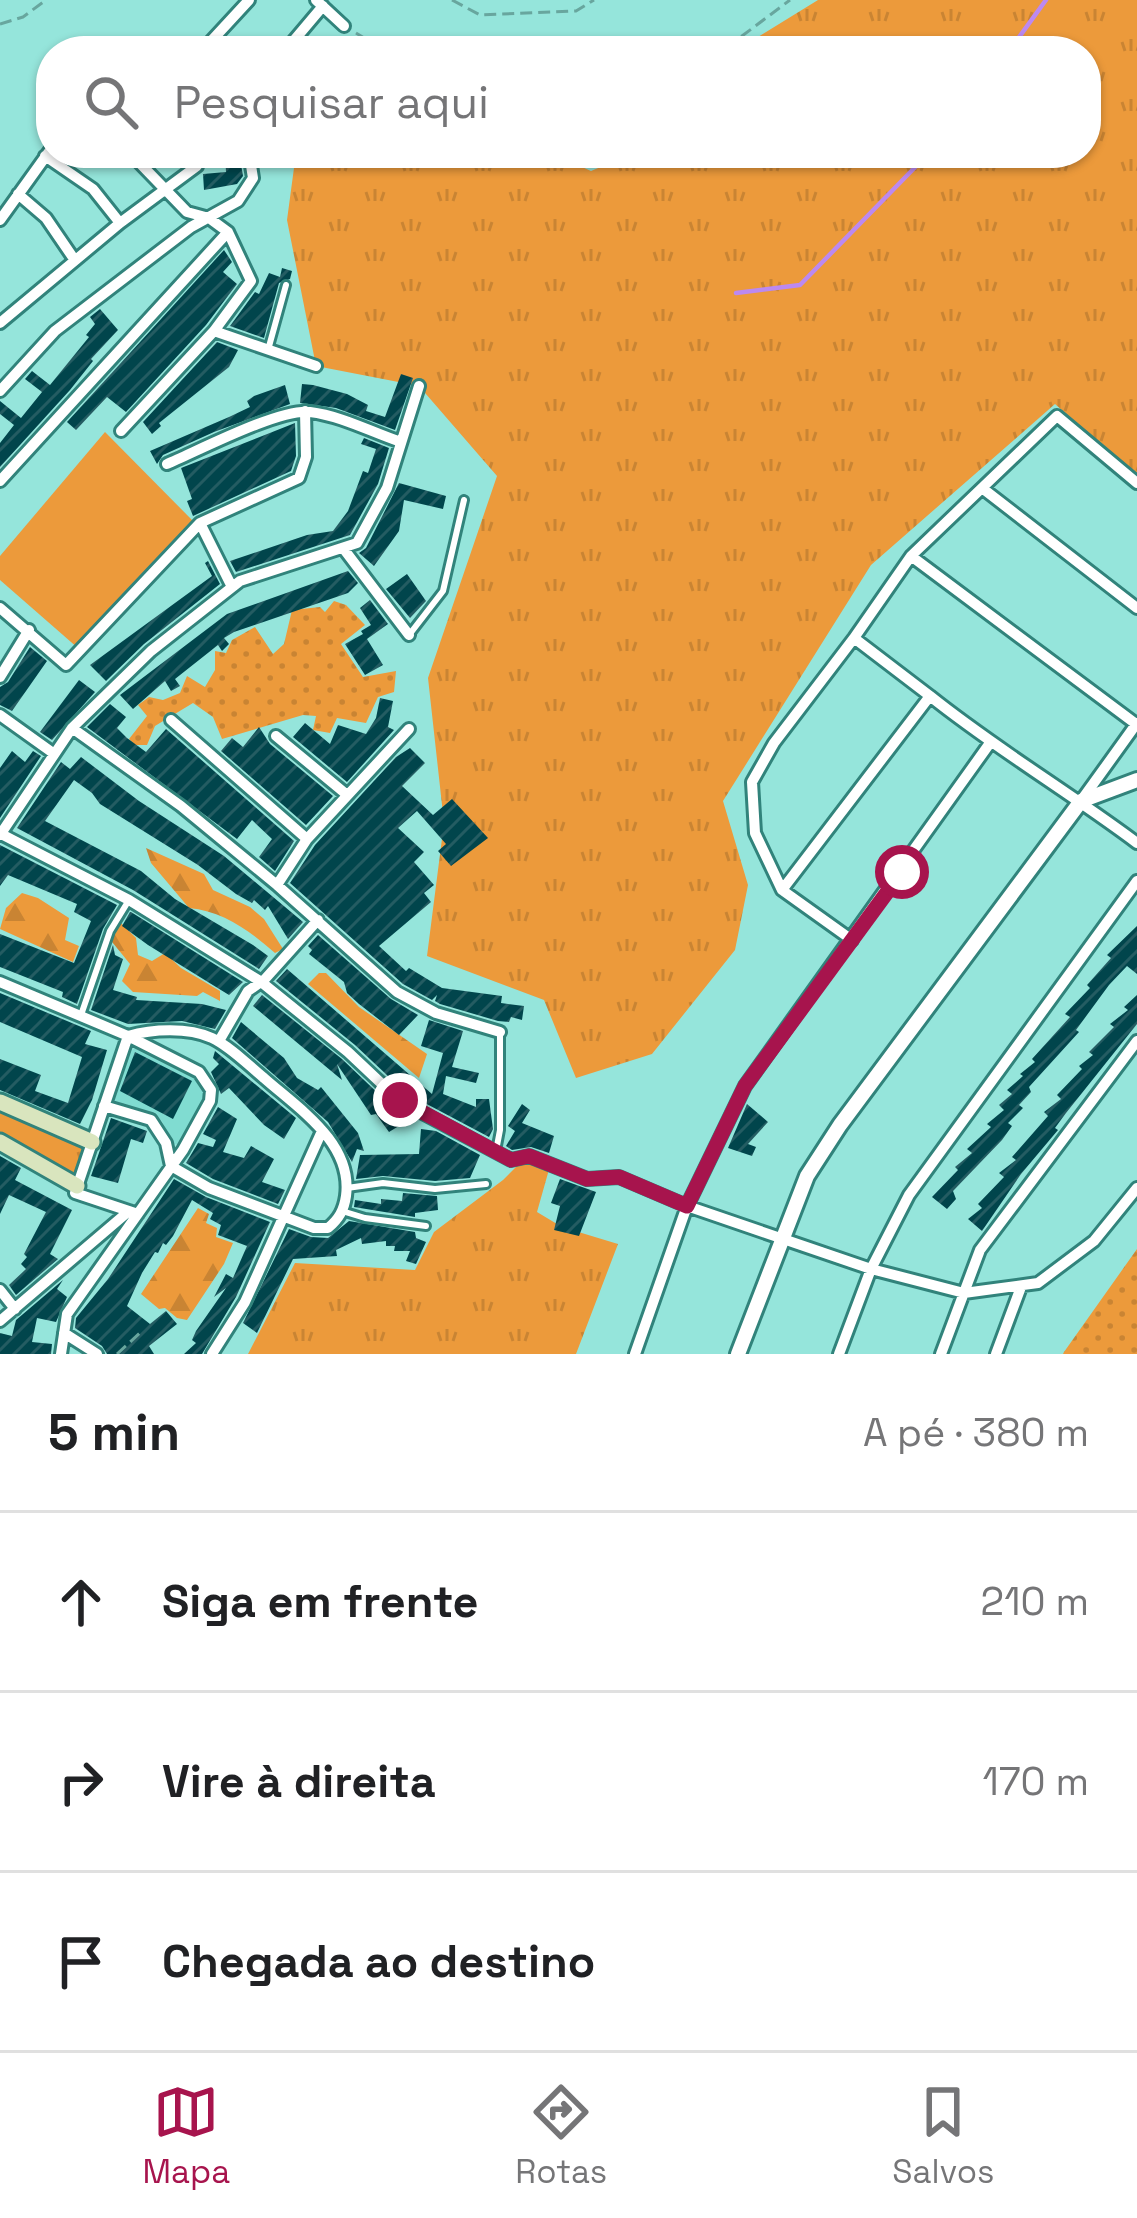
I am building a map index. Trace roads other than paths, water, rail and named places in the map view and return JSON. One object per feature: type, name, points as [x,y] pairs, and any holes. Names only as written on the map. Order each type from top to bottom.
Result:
[{"type":"main road","points":[[0,1102],[92,1142]]},
{"type":"main road","points":[[0,1142],[77,1186]]},
{"type":"street","points":[[216,36],[249,0]]},
{"type":"street","points":[[296,36],[320,3],[344,26]]},
{"type":"street","points":[[0,220],[37,168]]},
{"type":"street","points":[[68,168],[93,188],[120,223]]},
{"type":"street","points":[[121,430],[214,331],[251,281],[228,232],[208,218],[187,212],[146,168]]},
{"type":"street","points":[[0,323],[74,259],[194,168]]},
{"type":"street","points":[[0,391],[55,331],[191,227],[238,201],[253,178],[251,168]]},
{"type":"street","points":[[18,194],[46,218],[74,259]]},
{"type":"street","points":[[0,481],[228,232]]},
{"type":"street","points":[[214,331],[316,365]]},
{"type":"street","points":[[418,386],[386,488],[357,543],[240,581],[151,651],[72,728],[0,834],[130,900],[260,981],[400,1100],[514,1161],[529,1156],[587,1179],[619,1177],[687,1206],[871,1269],[964,1293],[1038,1282],[1094,1241],[1137,1188]]},
{"type":"street","points":[[166,464],[304,410],[401,442]]},
{"type":"street","points":[[0,608],[66,665],[200,524],[299,478],[307,457],[304,410]]},
{"type":"street","points":[[852,940],[782,890],[755,833],[752,782],[774,743],[911,556],[1057,416],[1137,483]]},
{"type":"street","points":[[982,488],[1137,608]]},
{"type":"street","points":[[200,524],[232,587]]},
{"type":"street","points":[[344,548],[409,635]]},
{"type":"street","points":[[738,1354],[807,1176],[1137,723],[911,556]]},
{"type":"street","points":[[0,676],[29,631]]},
{"type":"street","points":[[854,638],[990,743],[1082,801],[1137,843]]},
{"type":"street","points":[[782,890],[929,696]]},
{"type":"street","points":[[0,715],[53,753]]},
{"type":"street","points":[[171,720],[308,839]]},
{"type":"street","points":[[72,728],[181,806],[418,1006],[500,1032]]},
{"type":"street","points":[[278,885],[308,839],[410,728]]},
{"type":"street","points":[[276,736],[346,794]]},
{"type":"street","points":[[635,1354],[687,1206],[745,1086],[990,743]]},
{"type":"street","points":[[1082,801],[1137,780]]},
{"type":"street","points":[[839,1354],[871,1269],[909,1195],[1137,881]]},
{"type":"street","points":[[219,1042],[248,992],[265,980],[318,920]]},
{"type":"street","points":[[0,982],[199,1072],[211,1090],[210,1101],[171,1166],[68,1314],[61,1354]]},
{"type":"street","points":[[104,1106],[151,1120],[166,1143],[171,1166],[209,1188],[314,1228],[328,1228],[342,1210],[343,1161],[322,1131],[219,1042],[197,1033],[128,1036]]},
{"type":"street","points":[[128,1036],[75,1193],[134,1213]]},
{"type":"street","points":[[941,1354],[980,1250],[1137,1041]]},
{"type":"street","points":[[212,1354],[245,1302],[322,1131]]},
{"type":"street","points":[[0,1322],[134,1213]]},
{"type":"street","points":[[996,1354],[1022,1287]]},
{"type":"street","points":[[0,1290],[15,1309]]},
{"type":"street","points":[[64,1333],[97,1354]]},
{"type":"lane","points":[[268,350],[286,285]]},
{"type":"lane","points":[[409,635],[443,590],[464,500]]},
{"type":"lane","points":[[81,1016],[110,932],[130,900]]},
{"type":"lane","points":[[496,1151],[500,1032]]},
{"type":"lane","points":[[346,1188],[383,1183],[435,1189],[487,1184]]},
{"type":"lane","points":[[342,1210],[426,1226]]},
{"type":"waterway","points":[[1020,36],[1046,0]]},
{"type":"waterway","points":[[736,293],[800,285],[914,168]]}]
